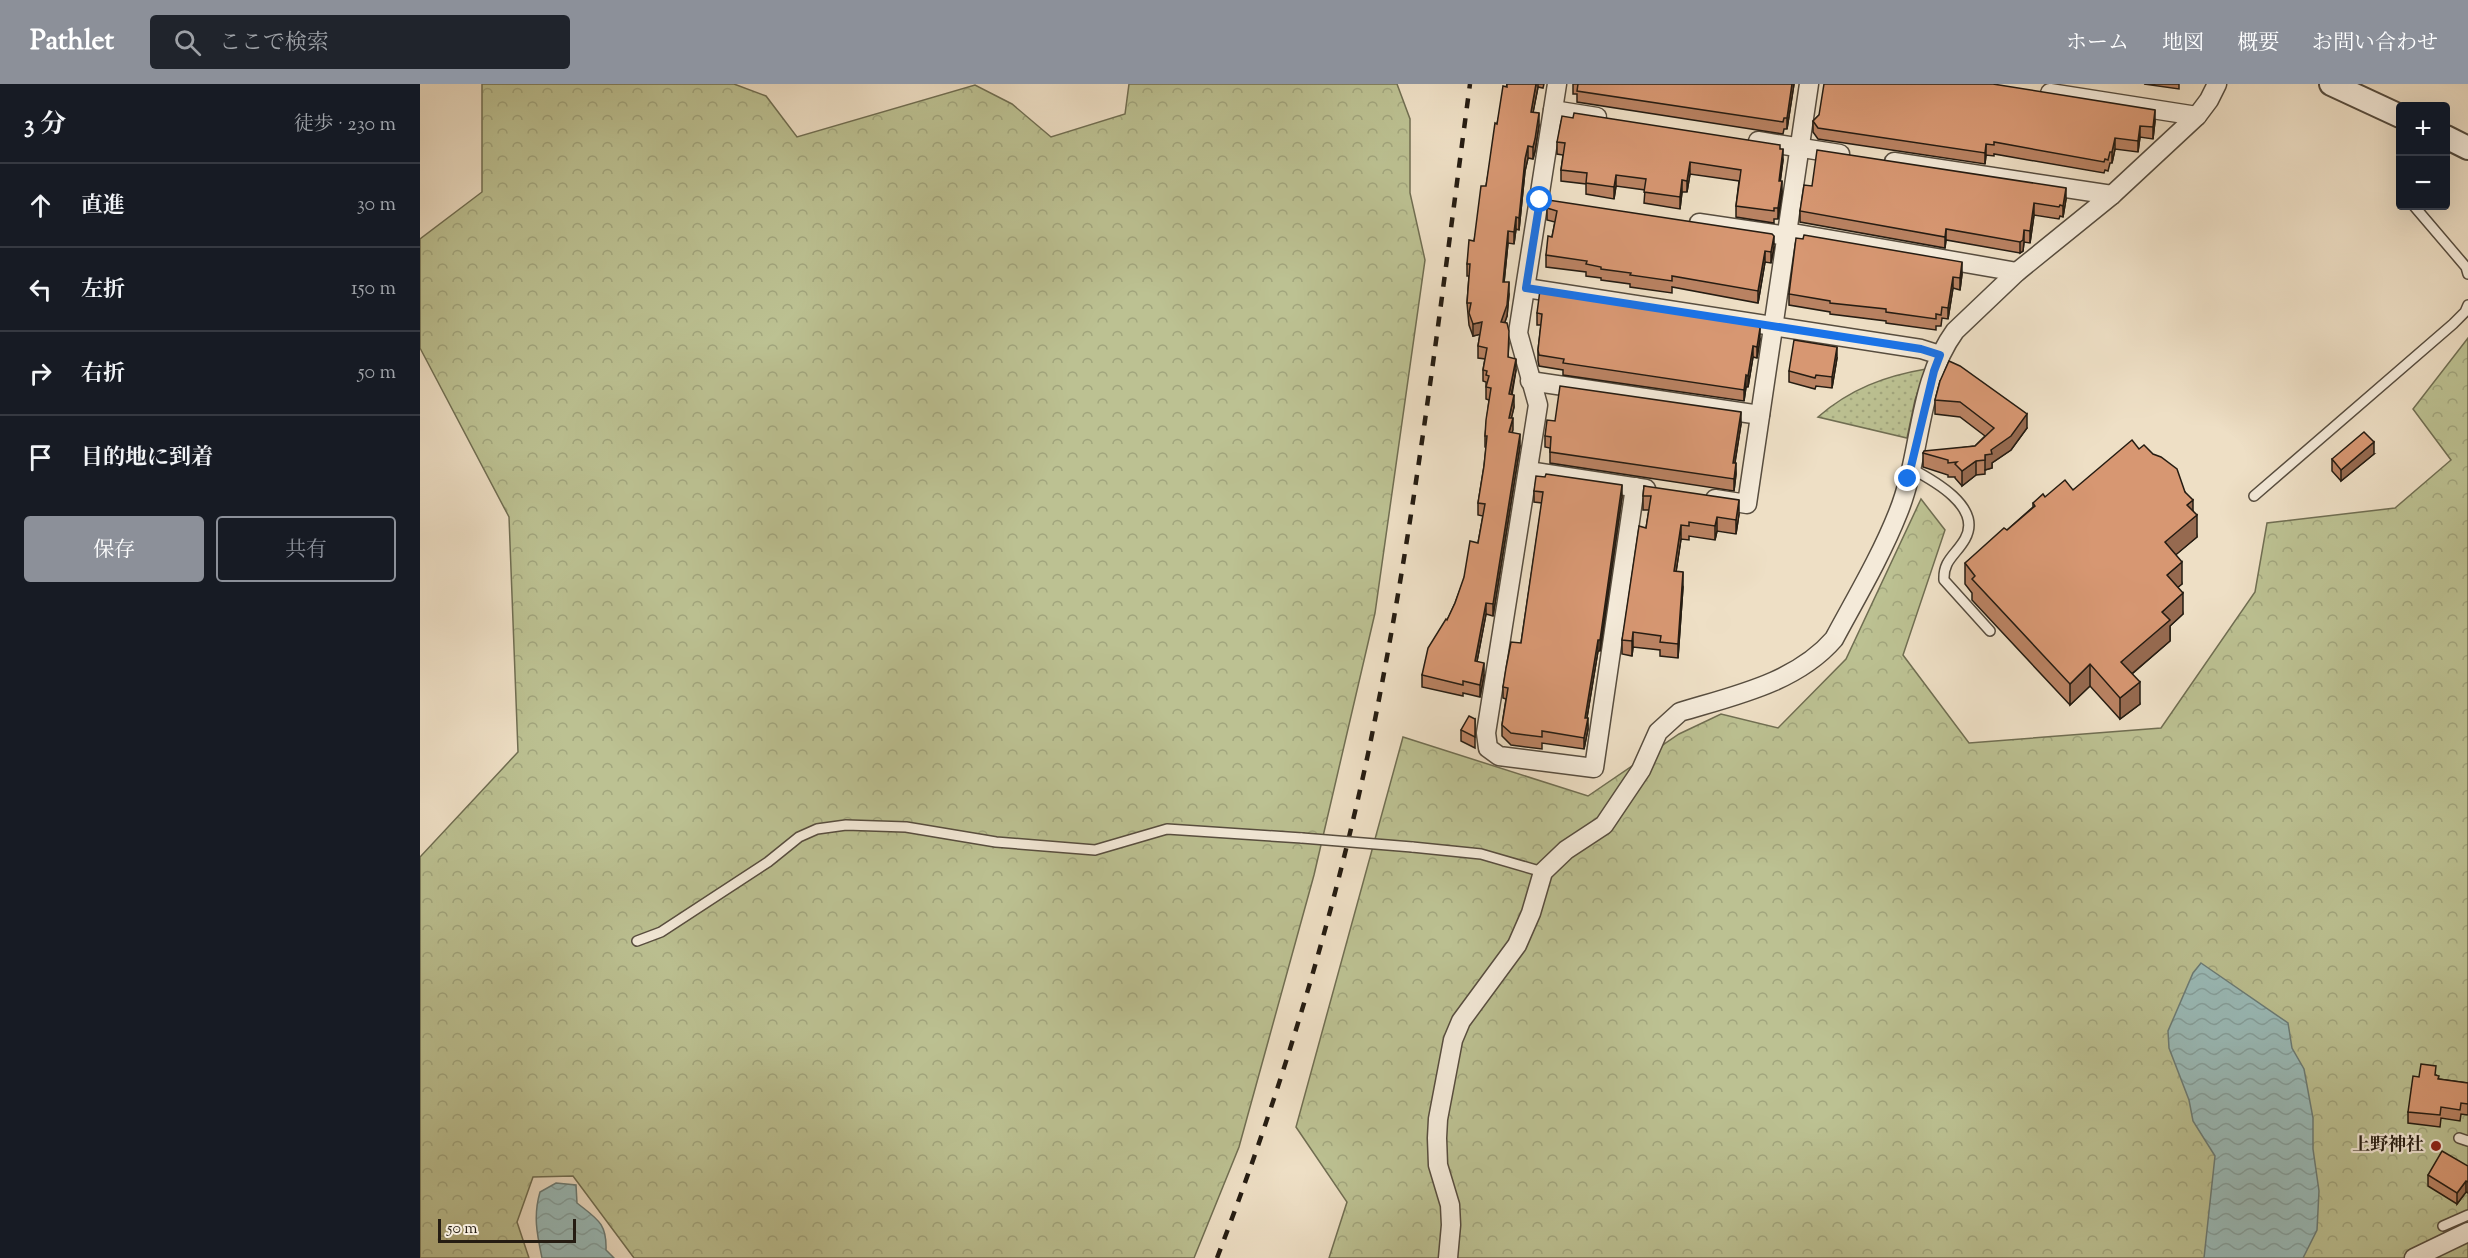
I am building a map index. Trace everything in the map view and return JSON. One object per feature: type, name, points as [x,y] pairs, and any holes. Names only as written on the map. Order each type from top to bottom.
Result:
[{"type":"street","points":[[1557,84],[1546,200],[1518,333],[1538,405],[1486,733],[1488,748],[1499,756],[1594,768],[1635,487]]},
{"type":"street","points":[[1702,497],[1747,504],[1809,84]]},
{"type":"street","points":[[1448,1258],[1450,1205],[1438,1165],[1437,1138],[1438,1119],[1453,1040],[1461,1021],[1517,945],[1531,913],[1543,872],[1566,850],[1604,825],[1641,770],[1658,732],[1669,720],[1680,712],[1777,680],[1822,653],[1834,639],[1899,512],[1940,355],[1955,331],[2017,272],[2112,195],[2197,116],[2217,84]]},
{"type":"street","points":[[2331,84],[2396,114]]},
{"type":"street","points":[[2035,91],[2197,116]]},
{"type":"street","points":[[1553,110],[1612,119]]},
{"type":"street","points":[[1741,139],[1858,156]]},
{"type":"street","points":[[2450,139],[2468,148]]},
{"type":"street","points":[[1881,160],[2112,195]]},
{"type":"street","points":[[1681,220],[1787,234],[2017,272]]},
{"type":"street","points":[[1526,288],[1921,349],[1940,355]]},
{"type":"street","points":[[1530,381],[1760,415]]},
{"type":"street","points":[[1528,471],[1668,492]]},
{"type":"street","points":[[2414,1258],[2468,1232]]},
{"type":"lane","points":[[2417,210],[2466,267],[2468,274]]},
{"type":"lane","points":[[2254,496],[2453,324],[2465,312],[2468,304]]},
{"type":"lane","points":[[1910,468],[1950,495],[1966,510],[1969,519],[1965,539],[1946,563],[1944,580],[1990,631]]},
{"type":"lane","points":[[637,942],[661,932],[768,862],[799,837],[817,829],[846,825],[906,827],[996,842],[1095,850],[1167,829],[1302,838],[1481,854],[1543,872]]},
{"type":"lane","points":[[2443,1226],[2468,1215]]},
{"type":"green space","points":[[482,84],[734,84],[766,96],[797,137],[975,85],[1012,104],[1051,137],[1125,114],[1129,84],[1397,84],[1410,119],[1410,193],[1425,260],[1375,613],[1314,875],[1239,1147],[1194,1258],[634,1258],[573,1176],[533,1177],[517,1222],[529,1258],[420,1258],[420,857],[518,752],[509,517],[420,348],[420,239],[482,192]]},
{"type":"green space","points":[[2468,338],[2468,1258],[1329,1258],[1347,1202],[1296,1127],[1403,737],[1588,796],[1679,734],[1721,714],[1778,728],[1846,659],[1921,499],[1945,530],[1903,655],[1969,743],[2161,728],[2255,592],[2267,523],[2395,508],[2451,460],[2413,409]]},
{"type":"green space","points":[[1926,369],[1915,400],[1907,438],[1818,417],[1855,391],[1882,380]]},
{"type":"water","points":[[2201,963],[2288,1023],[2292,1048],[2304,1069],[2313,1118],[2313,1149],[2319,1191],[2317,1230],[2303,1258],[2204,1258],[2215,1156],[2193,1121],[2189,1100],[2169,1048],[2168,1031],[2193,973]]},
{"type":"water","points":[[556,1183],[576,1185],[577,1203],[603,1227],[606,1250],[614,1258],[542,1258],[536,1225],[538,1201],[540,1192]]},
{"type":"building","points":[[1507,84],[1536,84],[1531,112],[1539,113],[1533,147],[1528,146],[1525,159],[1519,218],[1516,217],[1514,232],[1508,231],[1503,282],[1509,282],[1507,305],[1501,322],[1507,323],[1509,331],[1508,357],[1516,359],[1509,394],[1514,395],[1509,418],[1513,418],[1509,432],[1520,434],[1493,604],[1486,603],[1475,661],[1484,663],[1480,685],[1463,681],[1463,685],[1422,675],[1428,648],[1447,620],[1455,603],[1464,577],[1470,541],[1478,543],[1485,504],[1478,503],[1484,466],[1486,420],[1491,388],[1486,387],[1489,376],[1486,375],[1487,371],[1483,370],[1487,348],[1478,346],[1482,322],[1473,324],[1469,313],[1471,303],[1467,303],[1470,264],[1467,264],[1469,240],[1474,241],[1481,186],[1486,186],[1503,86],[1507,87]]},
{"type":"building","points":[[1578,84],[1792,84],[1787,118],[1784,118],[1783,122],[1577,91]]},
{"type":"building","points":[[1824,84],[1993,84],[2155,110],[2153,127],[2140,126],[2138,141],[2115,138],[2112,152],[2108,160],[2105,159],[2104,162],[1994,142],[1994,145],[1986,144],[1985,153],[1818,128],[1813,121],[1819,115]]},
{"type":"building","points":[[1574,113],[1780,145],[1780,149],[1783,149],[1779,181],[1782,181],[1778,208],[1774,208],[1774,211],[1736,206],[1741,170],[1690,162],[1687,181],[1682,180],[1680,197],[1644,192],[1646,179],[1616,175],[1614,187],[1586,183],[1587,173],[1561,170],[1565,143],[1557,142],[1562,116],[1573,118]]},
{"type":"building","points":[[1817,150],[2066,188],[2063,206],[2034,203],[2030,231],[2024,230],[2023,240],[2020,242],[1946,229],[1945,237],[1800,211],[1804,185],[1812,186]]},
{"type":"building","points":[[1548,200],[1772,234],[1774,236],[1771,252],[1765,251],[1758,291],[1672,276],[1672,281],[1601,269],[1601,267],[1586,264],[1587,261],[1546,255],[1548,236],[1552,237],[1557,211],[1547,208]]},
{"type":"building","points":[[1804,235],[1962,262],[1960,278],[1953,277],[1948,308],[1942,307],[1941,315],[1936,314],[1936,319],[1886,312],[1886,309],[1830,303],[1830,301],[1789,294],[1796,238],[1803,239]]},
{"type":"building","points":[[1540,290],[1756,324],[1760,328],[1757,347],[1753,346],[1744,390],[1563,363],[1564,359],[1539,355],[1542,314],[1537,313]]},
{"type":"building","points":[[1794,340],[1837,347],[1832,377],[1816,375],[1815,378],[1789,371]]},
{"type":"building","points":[[1949,361],[1960,366],[2027,414],[2011,436],[1991,450],[1992,454],[1985,455],[1985,460],[1976,461],[1962,471],[1955,464],[1957,462],[1948,463],[1948,460],[1923,453],[1924,451],[1975,446],[1994,428],[1960,402],[1935,400]]},
{"type":"building","points":[[1560,386],[1741,412],[1733,463],[1736,463],[1734,479],[1550,452],[1551,437],[1545,436],[1547,420],[1555,421]]},
{"type":"building","points":[[2364,432],[2374,442],[2341,470],[2332,459]]},
{"type":"building","points":[[2132,440],[2139,449],[2144,445],[2153,454],[2177,469],[2185,492],[2193,500],[2187,505],[2197,515],[2165,542],[2182,562],[2167,575],[2183,593],[2162,612],[2170,620],[2121,662],[2140,682],[2120,698],[2090,664],[2070,684],[1972,579],[1975,576],[1965,563],[2004,528],[2007,530],[2035,506],[2033,503],[2043,494],[2045,497],[2065,480],[2073,490]]},
{"type":"building","points":[[1546,474],[1622,485],[1600,640],[1598,640],[1585,718],[1588,718],[1584,738],[1542,731],[1542,737],[1511,733],[1502,725],[1508,688],[1503,687],[1506,668],[1511,642],[1521,643],[1543,492],[1534,491],[1536,476],[1545,477]]},
{"type":"building","points":[[1644,486],[1739,500],[1736,520],[1717,517],[1715,526],[1689,522],[1689,526],[1681,525],[1674,571],[1683,572],[1678,644],[1660,642],[1661,636],[1633,632],[1632,641],[1622,640],[1639,526],[1646,528],[1651,496],[1643,496]]},
{"type":"building","points":[[1469,716],[1475,719],[1475,737],[1461,730]]},
{"type":"building","points":[[2421,1064],[2436,1066],[2435,1075],[2439,1076],[2438,1079],[2468,1083],[2468,1104],[2461,1103],[2460,1110],[2441,1107],[2440,1115],[2408,1112],[2413,1076],[2419,1077]]},
{"type":"building","points":[[2442,1151],[2468,1166],[2468,1182],[2466,1181],[2457,1193],[2428,1175]]},
{"type":"railway","points":[[1217,1258],[1283,1072],[1321,946],[1368,754],[1413,504],[1470,84]]},
{"type":"place","name":"上野神社","points":[[2436,1146]]},
{"type":"route","points":[[1540,200],[1526,288],[1921,349],[1940,355],[1934,371],[1908,479]]}]
